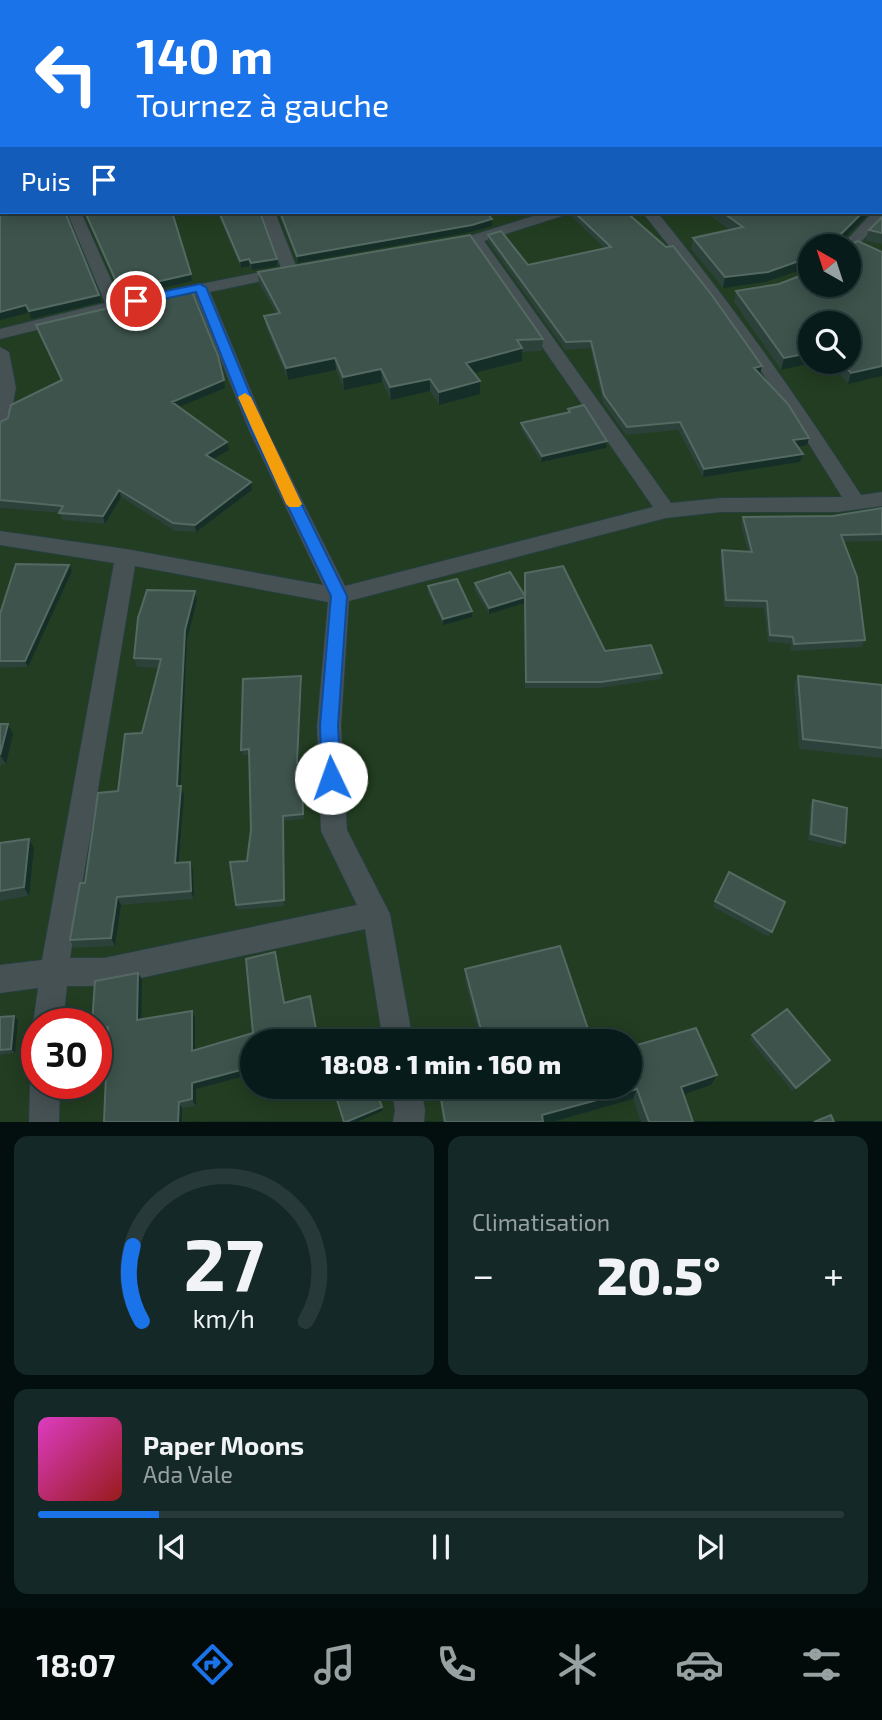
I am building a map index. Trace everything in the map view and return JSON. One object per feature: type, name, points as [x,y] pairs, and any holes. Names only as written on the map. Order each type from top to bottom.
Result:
[{"type":"street","points":[[75,214],[114,306]]},
{"type":"street","points":[[0,334],[200,287],[297,270],[269,214]]},
{"type":"street","points":[[422,248],[475,239],[549,214]]},
{"type":"street","points":[[651,214],[724,296],[855,502]]},
{"type":"street","points":[[859,234],[877,214]]},
{"type":"street","points":[[475,239],[666,511]]},
{"type":"street","points":[[200,287],[258,430],[339,596],[329,726],[334,831],[376,915],[396,1029]]},
{"type":"street","points":[[0,352],[9,379],[5,410],[0,423]]},
{"type":"street","points":[[0,538],[127,557],[339,596],[666,511],[721,505],[838,505],[882,499]]},
{"type":"street","points":[[50,1008],[127,557]]},
{"type":"street","points":[[0,979],[54,972],[104,972],[376,915]]},
{"type":"street","points":[[44,1122],[45,1099]]},
{"type":"street","points":[[408,1099],[408,1122]]},
{"type":"green space","points":[[0,214],[882,214],[882,1121],[0,1122]]},
{"type":"building","points":[[0,214],[66,214],[99,295],[29,311],[26,305],[0,312]]},
{"type":"building","points":[[86,214],[173,214],[191,274],[120,290]]},
{"type":"building","points":[[220,214],[261,214],[277,259],[251,263],[249,259],[240,261]]},
{"type":"building","points":[[281,214],[488,214],[492,219],[472,225],[297,256]]},
{"type":"building","points":[[576,214],[628,214],[666,247],[673,246],[762,366],[754,368],[788,404],[809,438],[793,440],[803,454],[704,469],[680,422],[627,427],[604,395],[591,341],[566,342],[488,235],[501,231],[528,265],[611,247]]},
{"type":"building","points":[[725,214],[861,214],[841,234],[798,234],[798,261],[768,272],[725,277],[693,238],[743,227]]},
{"type":"building","points":[[882,217],[882,233],[869,230]]},
{"type":"building","points":[[470,235],[543,339],[517,340],[522,348],[466,363],[480,381],[439,392],[430,379],[390,387],[381,369],[343,377],[335,358],[286,368],[264,316],[280,313],[258,272]]},
{"type":"building","points":[[861,242],[882,252],[882,366],[861,371],[861,311],[798,311],[798,355],[784,358],[736,291],[779,284],[798,277],[798,298],[861,298]]},
{"type":"building","points":[[191,289],[218,356],[224,380],[172,402],[227,442],[206,455],[251,482],[195,525],[173,523],[119,490],[103,516],[59,513],[63,506],[0,500],[0,422],[8,418],[11,405],[62,380],[36,325]]},
{"type":"building","points":[[584,405],[607,441],[542,456],[521,423],[570,412],[568,409]]},
{"type":"building","points":[[882,508],[882,534],[841,535],[857,577],[865,640],[794,644],[793,637],[770,635],[767,601],[726,600],[722,550],[752,552],[743,517],[833,516]]},
{"type":"building","points":[[16,564],[69,565],[25,661],[0,661],[0,614]]},
{"type":"building","points":[[563,566],[605,651],[651,645],[662,673],[601,682],[526,682],[525,597],[489,608],[475,583],[510,572],[525,596],[525,573]]},
{"type":"building","points":[[457,579],[472,611],[443,619],[428,586]]},
{"type":"building","points":[[147,590],[195,591],[185,630],[177,786],[181,786],[175,863],[190,862],[191,891],[117,897],[111,938],[70,940],[80,883],[85,883],[98,793],[118,791],[125,734],[142,733],[161,659],[134,658],[138,618]]},
{"type":"building","points":[[301,676],[297,763],[300,763],[302,780],[303,814],[283,816],[284,900],[236,905],[230,862],[247,861],[251,830],[249,749],[241,750],[243,679]]},
{"type":"building","points":[[798,676],[882,685],[882,748],[803,739]]},
{"type":"building","points":[[0,724],[8,724],[0,755]]},
{"type":"building","points":[[813,800],[847,808],[845,843],[811,834]]},
{"type":"building","points":[[29,839],[24,887],[0,891],[0,843]]},
{"type":"building","points":[[729,872],[785,902],[772,932],[715,901]]},
{"type":"building","points":[[560,946],[588,1029],[481,1029],[465,969]]},
{"type":"building","points":[[275,952],[284,1003],[310,996],[316,1029],[253,1029],[246,959]]},
{"type":"building","points":[[138,973],[137,1020],[192,1011],[192,1051],[240,1037],[240,1070],[192,1083],[192,1099],[179,1102],[178,1122],[104,1122],[105,1099],[112,1099],[112,1008],[93,1008],[95,981]]},
{"type":"building","points":[[787,1009],[830,1060],[796,1088],[752,1035]]},
{"type":"building","points":[[14,1016],[11,1049],[0,1050],[0,1017]]},
{"type":"building","points":[[696,1028],[717,1075],[681,1087],[693,1122],[649,1122],[641,1099],[642,1044]]},
{"type":"building","points":[[337,1099],[379,1099],[382,1107],[344,1122]]},
{"type":"building","points":[[441,1099],[600,1099],[542,1115],[543,1122],[445,1122]]},
{"type":"building","points":[[831,1115],[834,1122],[814,1122]]},
{"type":"slow traffic","points":[[245,397],[294,504]]},
{"type":"route","points":[[136,301],[200,287],[258,430],[339,596],[329,726],[331,778]]}]
